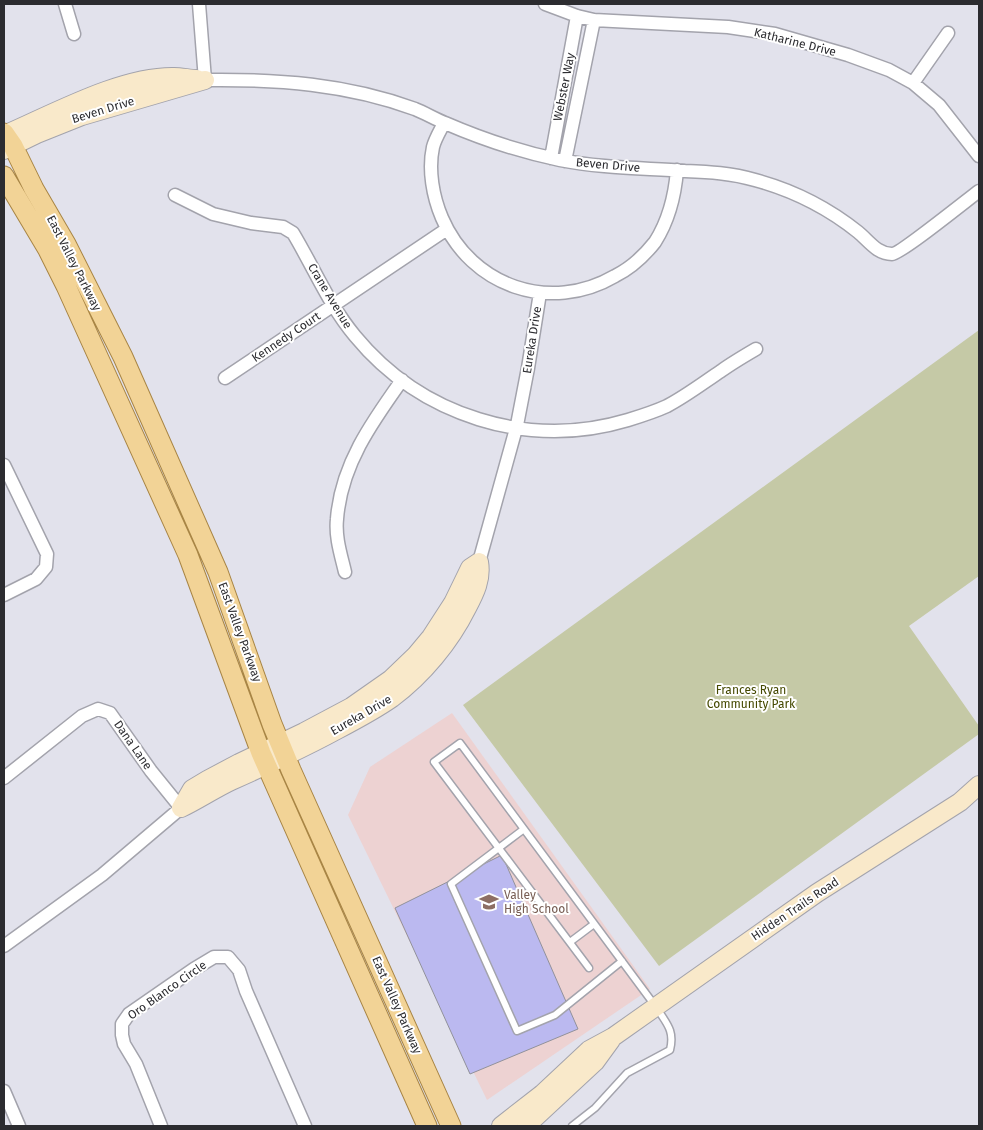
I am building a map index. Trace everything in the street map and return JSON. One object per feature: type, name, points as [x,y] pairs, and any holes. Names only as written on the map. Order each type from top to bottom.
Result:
[{"type":"main road","name":"East Valley Parkway","points":[[6,140],[66,244],[123,357],[218,572],[283,750],[451,1126]]},
{"type":"main road","name":"East Valley Parkway","points":[[4,176],[48,250],[66,286],[188,555],[263,759],[427,1126]]},
{"type":"street","points":[[65,4],[74,34]]},
{"type":"street","points":[[199,4],[205,80]]},
{"type":"street","name":"Katharine Drive","points":[[545,4],[594,20],[728,27],[775,34],[848,55],[889,70],[914,83],[939,105],[979,156]]},
{"type":"street","name":"Webster Way","points":[[550,158],[578,16]]},
{"type":"street","name":"Webster Way","points":[[565,161],[594,20]]},
{"type":"street","points":[[914,83],[948,34]]},
{"type":"street","name":"Beven Drive","points":[[6,140],[205,80],[255,79],[289,81],[346,90],[415,110],[444,123],[530,153],[550,158],[589,164],[722,172],[754,179],[816,204],[842,220],[860,233],[876,249],[885,253],[895,254],[907,247],[979,191]]},
{"type":"street","points":[[444,123],[433,148],[432,179],[438,210],[446,229],[464,254],[479,268],[510,285],[540,293],[568,293],[586,289],[605,282],[626,270],[641,258],[655,241],[667,219],[675,191],[677,170]]},
{"type":"street","name":"Crane Avenue","points":[[176,195],[213,214],[284,228],[294,233],[333,306],[356,338],[378,360],[423,395],[474,419],[497,426],[553,431],[597,428],[645,415],[693,391],[720,371],[756,349]]},
{"type":"street","name":"Kennedy Court","points":[[225,378],[446,229]]},
{"type":"street","name":"Eureka Drive","points":[[4,946],[102,875],[181,808],[192,789],[221,772],[263,759],[283,750],[351,707],[378,689],[403,668],[431,637],[453,603],[470,568],[479,562],[516,429],[540,293]]},
{"type":"street","points":[[345,572],[338,542],[336,520],[347,474],[356,450],[368,427],[402,380]]},
{"type":"street","points":[[4,465],[47,554],[46,567],[36,579],[4,595]]},
{"type":"street","name":"Dana Lane","points":[[4,778],[82,716],[98,709],[110,713],[151,771],[181,808]]},
{"type":"street","name":"Hidden Trails Road","points":[[501,1126],[542,1094],[589,1050],[613,1038],[817,893],[960,802],[979,785]]},
{"type":"street","name":"Oro Blanco Circle","points":[[161,1126],[136,1064],[124,1044],[122,1024],[129,1014],[194,968],[214,957],[228,957],[238,970],[305,1126]]},
{"type":"street","name":"Hidden Trails Road","points":[[526,1126],[595,1062],[613,1038]]},
{"type":"street","points":[[4,1091],[19,1126]]},
{"type":"lane","points":[[572,1126],[595,1108],[627,1073],[670,1050],[673,1038],[669,1026],[656,1006],[460,743],[434,762],[589,968]]},
{"type":"lane","points":[[524,829],[451,884],[517,1031],[555,1015],[622,961]]},
{"type":"lane","points":[[570,942],[594,924]]},
{"type":"shaded area","name":"Valley High School","points":[[452,713],[650,989],[487,1100],[348,815],[370,767]]},
{"type":"green space","name":"Frances Ryan Community Park","points":[[979,330],[979,576],[909,626],[979,726],[979,734],[659,966],[463,705]]},
{"type":"building","points":[[502,855],[578,1029],[470,1074],[395,908]]},
{"type":"place","name":"Valley High School","points":[[489,902]]}]
